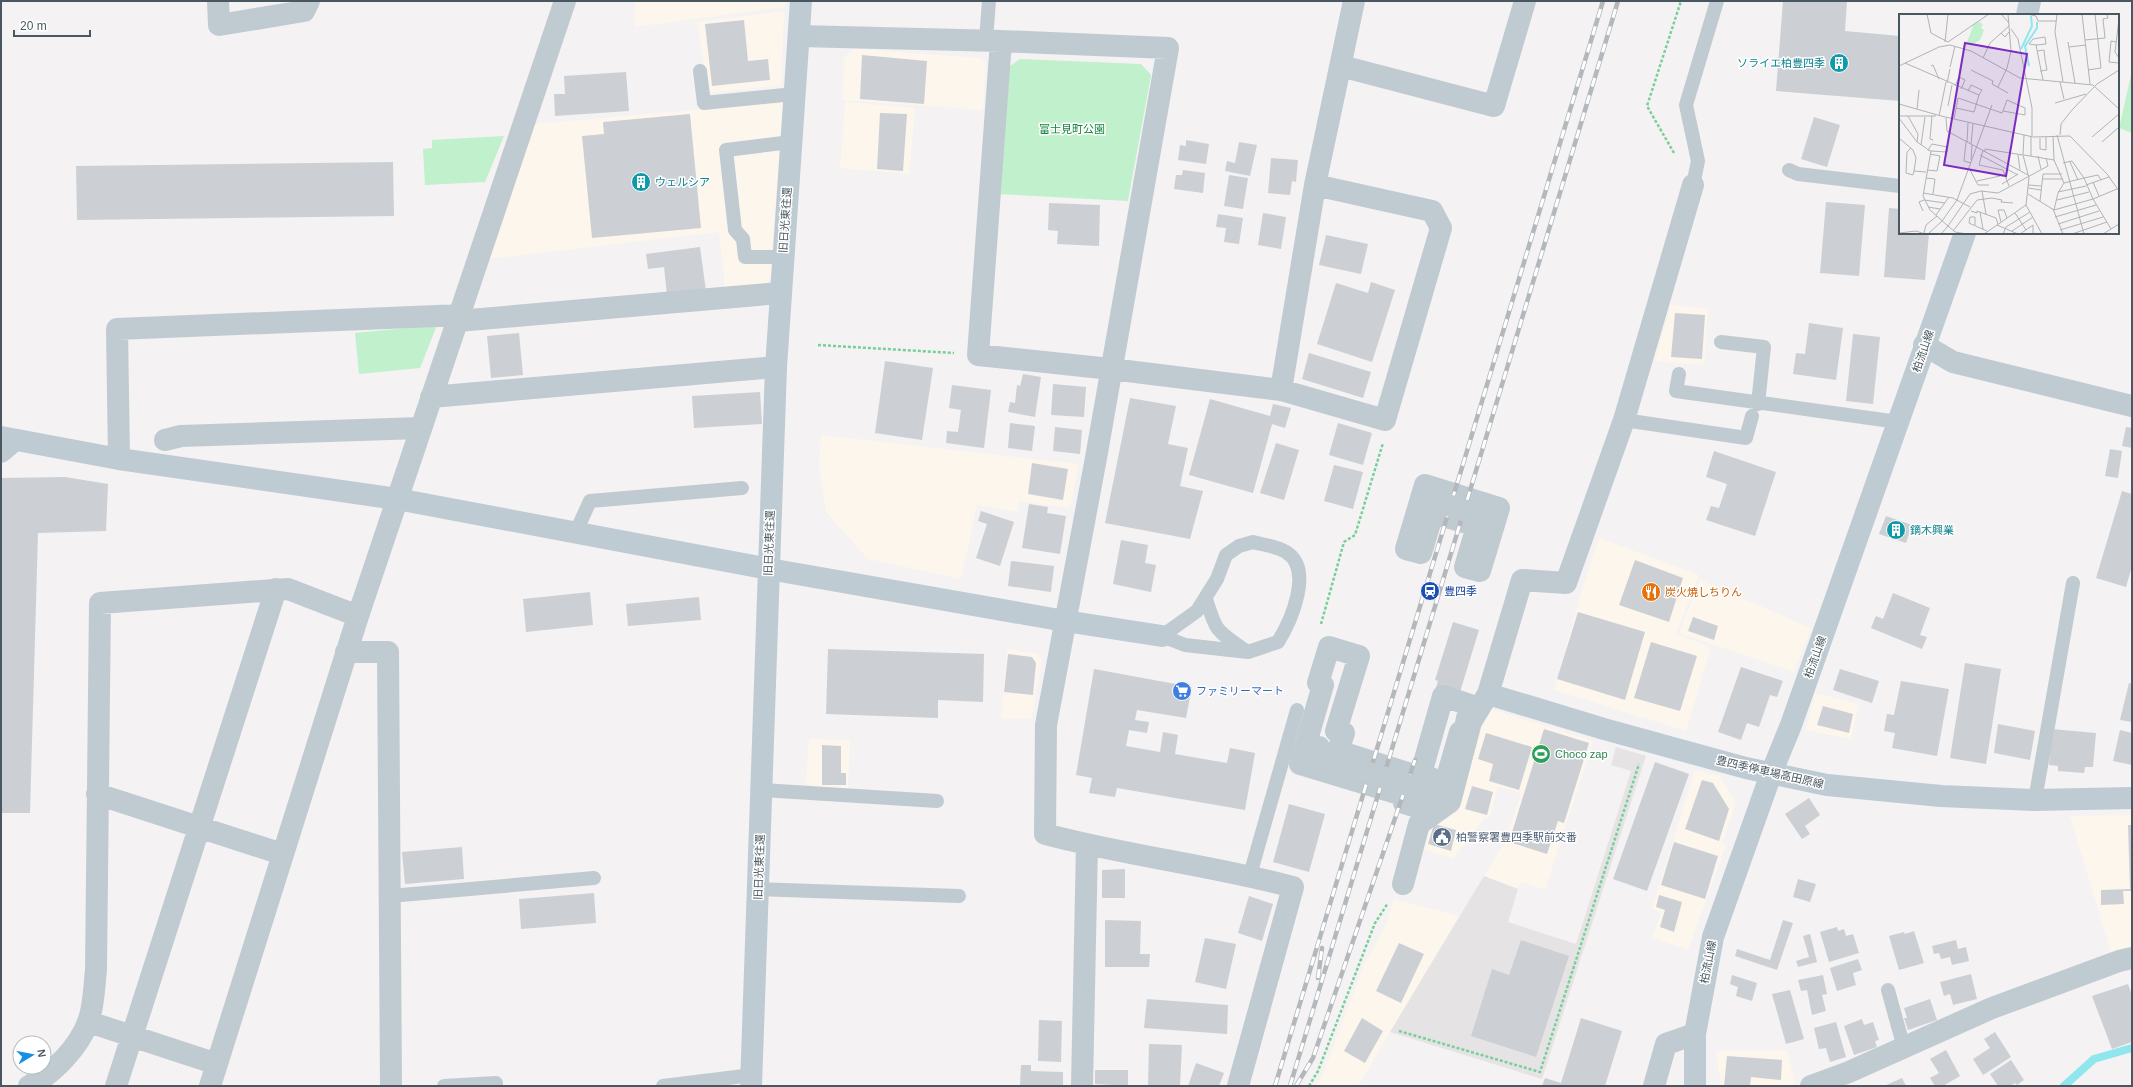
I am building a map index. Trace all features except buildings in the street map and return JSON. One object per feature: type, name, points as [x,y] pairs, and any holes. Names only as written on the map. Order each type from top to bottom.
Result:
[{"type":"street","points":[[218,1],[219,25],[304,11],[309,1]]},
{"type":"street","points":[[210,1086],[346,652],[430,397],[459,318],[565,1]]},
{"type":"street","name":"旧日光東往還","points":[[752,1081],[776,367],[801,1]]},
{"type":"street","points":[[1281,390],[1315,185],[1354,1]]},
{"type":"street","points":[[1341,66],[1494,106],[1525,1]]},
{"type":"street","points":[[2027,14],[2030,1]]},
{"type":"street","points":[[799,36],[994,41],[1168,48],[1046,724],[1045,834],[1087,845],[1250,876],[1293,887],[1238,1086]]},
{"type":"street","points":[[994,41],[978,355],[1111,369],[1281,390],[1385,420],[1441,228],[1432,211],[1315,185]]},
{"type":"street","points":[[1403,884],[1419,824],[1450,802],[1472,722],[1488,694],[1522,580],[1566,583],[1624,420],[1693,185]]},
{"type":"street","name":"柏流山線","points":[[1695,1086],[1695,1034],[1712,937],[1770,774],[1791,726],[1924,345],[1965,234]]},
{"type":"street","points":[[119,459],[117,329],[459,318],[780,293]]},
{"type":"street","points":[[1924,345],[1953,362],[2132,406]]},
{"type":"street","points":[[430,397],[776,367]]},
{"type":"street","points":[[165,440],[181,436],[420,428]]},
{"type":"street","points":[[6,443],[397,499],[575,534],[769,569],[1065,621],[1162,636]]},
{"type":"street","points":[[1425,485],[1499,508],[1480,571],[1465,567],[1477,526],[1433,513],[1421,553],[1406,549],[1425,485]]},
{"type":"street","points":[[1426,509],[1429,499],[1488,518],[1486,528]]},
{"type":"street","points":[[116,1086],[276,589]]},
{"type":"street","points":[[29,1086],[59,1065],[88,1022],[96,970],[100,603],[288,589],[358,616]]},
{"type":"street","points":[[1329,647],[1359,656],[1336,731],[1344,733],[1338,751],[1420,777],[1443,696],[1470,705],[1464,732],[1460,732],[1439,805],[1422,801],[1420,808],[1404,803],[1406,796],[1300,764],[1323,685],[1318,683],[1329,647]]},
{"type":"street","points":[[346,652],[388,652],[391,1086]]},
{"type":"street","name":"豊四季停車場高田原線","points":[[1488,694],[1770,774],[1827,785],[1940,796],[2035,800],[2132,798]]},
{"type":"street","points":[[1319,747],[1316,758],[1427,791],[1431,778]]},
{"type":"street","points":[[97,794],[282,854]]},
{"type":"street","points":[[1082,1086],[1087,845]]},
{"type":"street","points":[[1811,1086],[1849,1072],[1992,1008],[2119,961],[2132,958]]},
{"type":"street","points":[[88,1022],[217,1064]]},
{"type":"street","points":[[1654,1086],[1666,1044],[1695,1034]]},
{"type":"lane","points":[[989,1],[994,41]]},
{"type":"lane","points":[[1693,185],[1698,161],[1686,105],[1717,1]]},
{"type":"lane","points":[[700,71],[704,103],[794,94]]},
{"type":"lane","points":[[783,258],[745,257],[743,239],[735,230],[726,150],[791,142]]},
{"type":"lane","points":[[1789,170],[1798,174],[1899,186]]},
{"type":"lane","points":[[1721,342],[1764,347],[1758,404]]},
{"type":"lane","points":[[1679,374],[1676,391],[1758,404],[1898,422]]},
{"type":"lane","points":[[1624,420],[1746,438],[1752,416]]},
{"type":"lane","points":[[575,534],[590,501],[742,488]]},
{"type":"lane","points":[[1253,542],[1286,552],[1297,563],[1301,578],[1288,625],[1278,642],[1248,652],[1185,646],[1162,636],[1197,611],[1217,579],[1226,555],[1239,546],[1253,542]]},
{"type":"lane","points":[[2035,800],[2072,583]]},
{"type":"lane","points":[[1206,598],[1214,623],[1219,632],[1248,652]]},
{"type":"lane","points":[[1250,876],[1297,710]]},
{"type":"lane","points":[[762,790],[937,801]]},
{"type":"lane","points":[[390,896],[594,878]]},
{"type":"lane","points":[[758,889],[959,896]]},
{"type":"lane","points":[[1888,990],[1904,1048]]},
{"type":"lane","points":[[663,1086],[752,1081]]},
{"type":"lane","points":[[444,1086],[496,1083],[496,1086]]},
{"type":"path","points":[[818,345],[978,355]]},
{"type":"path","points":[[1321,626],[1344,542],[1355,535],[1385,437],[1382,428],[1385,420]]},
{"type":"path","points":[[1399,1031],[1540,1072],[1646,740]]},
{"type":"path","points":[[1309,1086],[1318,1071],[1375,923],[1403,884]]},
{"type":"shaded area","points":[[635,1],[785,1],[785,7],[634,27]]},
{"type":"shaded area","points":[[784,11],[781,85],[709,93],[697,22]]},
{"type":"shaded area","points":[[855,49],[980,58],[986,64],[983,110],[842,100],[844,58]]},
{"type":"shaded area","points":[[783,102],[770,278],[764,285],[725,288],[719,232],[488,259],[534,124]]},
{"type":"shaded area","points":[[845,102],[915,108],[909,174],[840,168]]},
{"type":"shaded area","points":[[1671,305],[1708,309],[1704,365],[1655,361]]},
{"type":"shaded area","points":[[821,435],[1079,464],[1070,508],[1019,501],[1017,512],[977,505],[961,579],[868,559],[826,512],[819,465]]},
{"type":"shaded area","points":[[1599,538],[1699,575],[1676,634],[1711,647],[1686,731],[1554,690],[1579,600]]},
{"type":"shaded area","points":[[1700,580],[1811,628],[1794,672],[1679,633]]},
{"type":"shaded area","points":[[1007,649],[1038,654],[1042,660],[1031,719],[1001,718]]},
{"type":"shaded area","points":[[1815,693],[1859,704],[1851,739],[1806,730]]},
{"type":"shaded area","points":[[1490,709],[1593,741],[1545,890],[1521,882],[1518,889],[1484,876],[1505,842],[1521,793],[1498,787],[1490,818],[1485,817],[1453,859],[1424,849],[1433,820],[1479,717]]},
{"type":"shaded area","points":[[809,739],[850,740],[848,789],[814,789],[806,782]]},
{"type":"shaded area","points":[[1616,747],[1646,756],[1542,1079],[1390,1032],[1484,876],[1518,889],[1508,922],[1576,944],[1631,771],[1611,765]]},
{"type":"shaded area","points":[[1695,770],[1720,776],[1736,802],[1722,844],[1726,845],[1688,950],[1652,938],[1661,912],[1652,909]]},
{"type":"shaded area","points":[[2132,815],[2132,954],[2113,959],[2070,816]]},
{"type":"shaded area","points":[[1394,899],[1459,916],[1358,1086],[1315,1086],[1322,1077],[1364,965],[1386,925]]},
{"type":"shaded area","points":[[1787,1050],[1795,1084],[1789,1086],[1721,1086],[1716,1051]]},
{"type":"green space","name":"富士見町公園","points":[[1020,59],[1141,64],[1151,75],[1128,201],[999,194],[1010,66]]},
{"type":"green space","points":[[2132,71],[2132,133],[2119,128]]},
{"type":"green space","points":[[504,136],[485,182],[425,185],[423,149],[432,148],[432,140]]},
{"type":"green space","points":[[437,325],[420,368],[359,374],[355,333]]},
{"type":"waterway","points":[[2064,1086],[2094,1059],[2132,1048]]},
{"type":"railway","points":[[1275,1086],[1603,1]]},
{"type":"railway","points":[[1290,1086],[1618,1]]},
{"type":"railway","points":[[1296,1086],[1313,1058],[1415,760]]},
{"type":"railway","points":[[1318,978],[1322,948]]},
{"type":"place","name":"ソライエ柏豊四季","points":[[1839,63]]},
{"type":"place","name":"ウェルシア","points":[[641,182]]},
{"type":"place","name":"鏑木興業","points":[[1896,530]]},
{"type":"place","name":"豊四季","points":[[1430,591]]},
{"type":"place","name":"炭火焼しちりん","points":[[1651,592]]},
{"type":"place","name":"ファミリーマート","points":[[1182,691]]},
{"type":"place","name":"Choco zap","points":[[1541,754]]},
{"type":"place","name":"柏警察署豊四季駅前交番","points":[[1442,837]]}]
